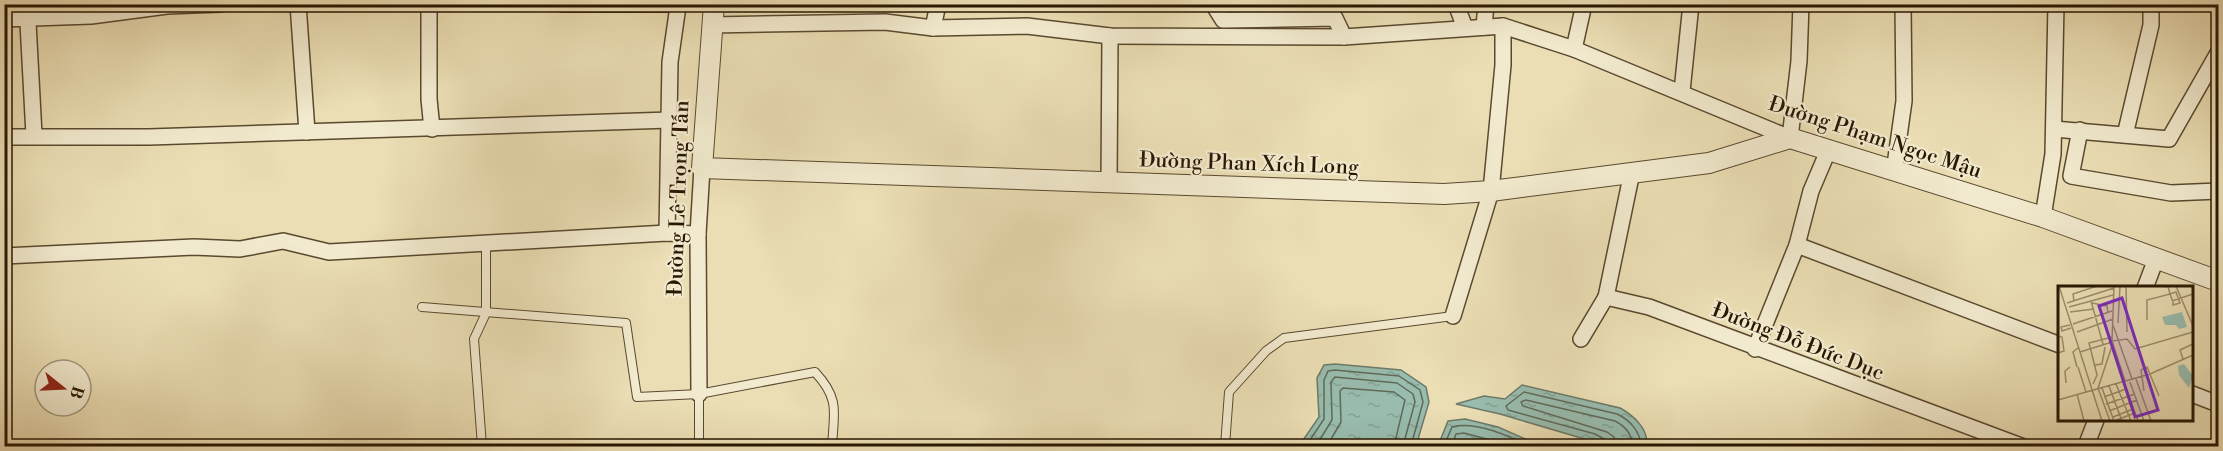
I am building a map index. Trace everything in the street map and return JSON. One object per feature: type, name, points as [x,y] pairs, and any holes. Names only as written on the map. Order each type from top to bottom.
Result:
[{"type":"street","points":[[4,19],[27,11],[220,4]]},
{"type":"street","points":[[298,4],[307,132]]},
{"type":"street","points":[[429,4],[429,99],[432,129]]},
{"type":"street","points":[[562,4],[680,5],[670,62],[667,233]]},
{"type":"street","name":"Đường Lê Trọng Tấn","points":[[699,393],[698,234],[714,4]]},
{"type":"street","points":[[933,28],[938,4]]},
{"type":"street","points":[[1213,4],[1222,20],[1335,18],[1344,37]]},
{"type":"street","points":[[1456,4],[1465,28]]},
{"type":"street","points":[[1484,27],[1486,4]]},
{"type":"street","points":[[1574,49],[1584,4]]},
{"type":"street","points":[[1682,92],[1691,4]]},
{"type":"street","points":[[1790,138],[1799,61],[1801,4]]},
{"type":"street","points":[[1894,172],[1904,101],[1903,4]]},
{"type":"street","points":[[2043,217],[2053,154],[2056,4]]},
{"type":"street","points":[[2125,135],[2151,25],[2151,4]]},
{"type":"street","points":[[27,11],[34,135]]},
{"type":"street","name":"Đường Phạm Ngọc Mậu","points":[[711,25],[885,22],[933,28],[1027,26],[1110,36],[1344,37],[1503,26],[1574,49],[1790,138],[2043,217],[2218,281]]},
{"type":"street","points":[[1453,316],[1491,191],[1503,65],[1503,26]]},
{"type":"street","points":[[1109,183],[1110,36]]},
{"type":"street","points":[[2054,129],[2169,139],[2218,53]]},
{"type":"street","points":[[4,136],[148,137],[670,120]]},
{"type":"street","points":[[2080,130],[2071,176],[2171,193],[2218,191]]},
{"type":"street","name":"Đường Phan Xích Long","points":[[702,168],[1444,194],[1491,191],[1709,163],[1790,138]]},
{"type":"street","points":[[1755,349],[1797,245],[1811,191],[1828,151]]},
{"type":"street","points":[[1581,339],[1606,297],[1632,172]]},
{"type":"street","points":[[4,256],[194,247],[240,249],[283,241],[329,252],[667,233],[698,234]]},
{"type":"street","points":[[1797,245],[2058,344]]},
{"type":"street","points":[[2146,286],[2156,259]]},
{"type":"street","name":"Đường Đỗ Đức Dục","points":[[1606,297],[1649,307],[1755,349],[2021,447]]},
{"type":"street","points":[[2193,394],[2218,404]]},
{"type":"street","points":[[2086,447],[2096,421]]},
{"type":"lane","points":[[482,447],[474,339],[486,313],[486,242]]},
{"type":"lane","points":[[422,307],[626,322],[637,397],[699,393],[815,372],[829,387],[834,406],[832,447]]},
{"type":"lane","points":[[1225,447],[1228,392],[1266,351],[1284,338],[1453,316]]},
{"type":"lane","points":[[699,393],[699,447]]},
{"type":"water","points":[[1324,365],[1401,370],[1426,387],[1429,402],[1416,446],[1299,446],[1319,417],[1317,378]]},
{"type":"water","points":[[1522,385],[1620,408],[1635,419],[1643,429],[1647,440],[1646,446],[1608,446],[1500,414],[1456,404],[1484,396],[1505,399]]},
{"type":"water","points":[[1465,419],[1498,427],[1530,441],[1555,446],[1438,446],[1448,421]]}]
